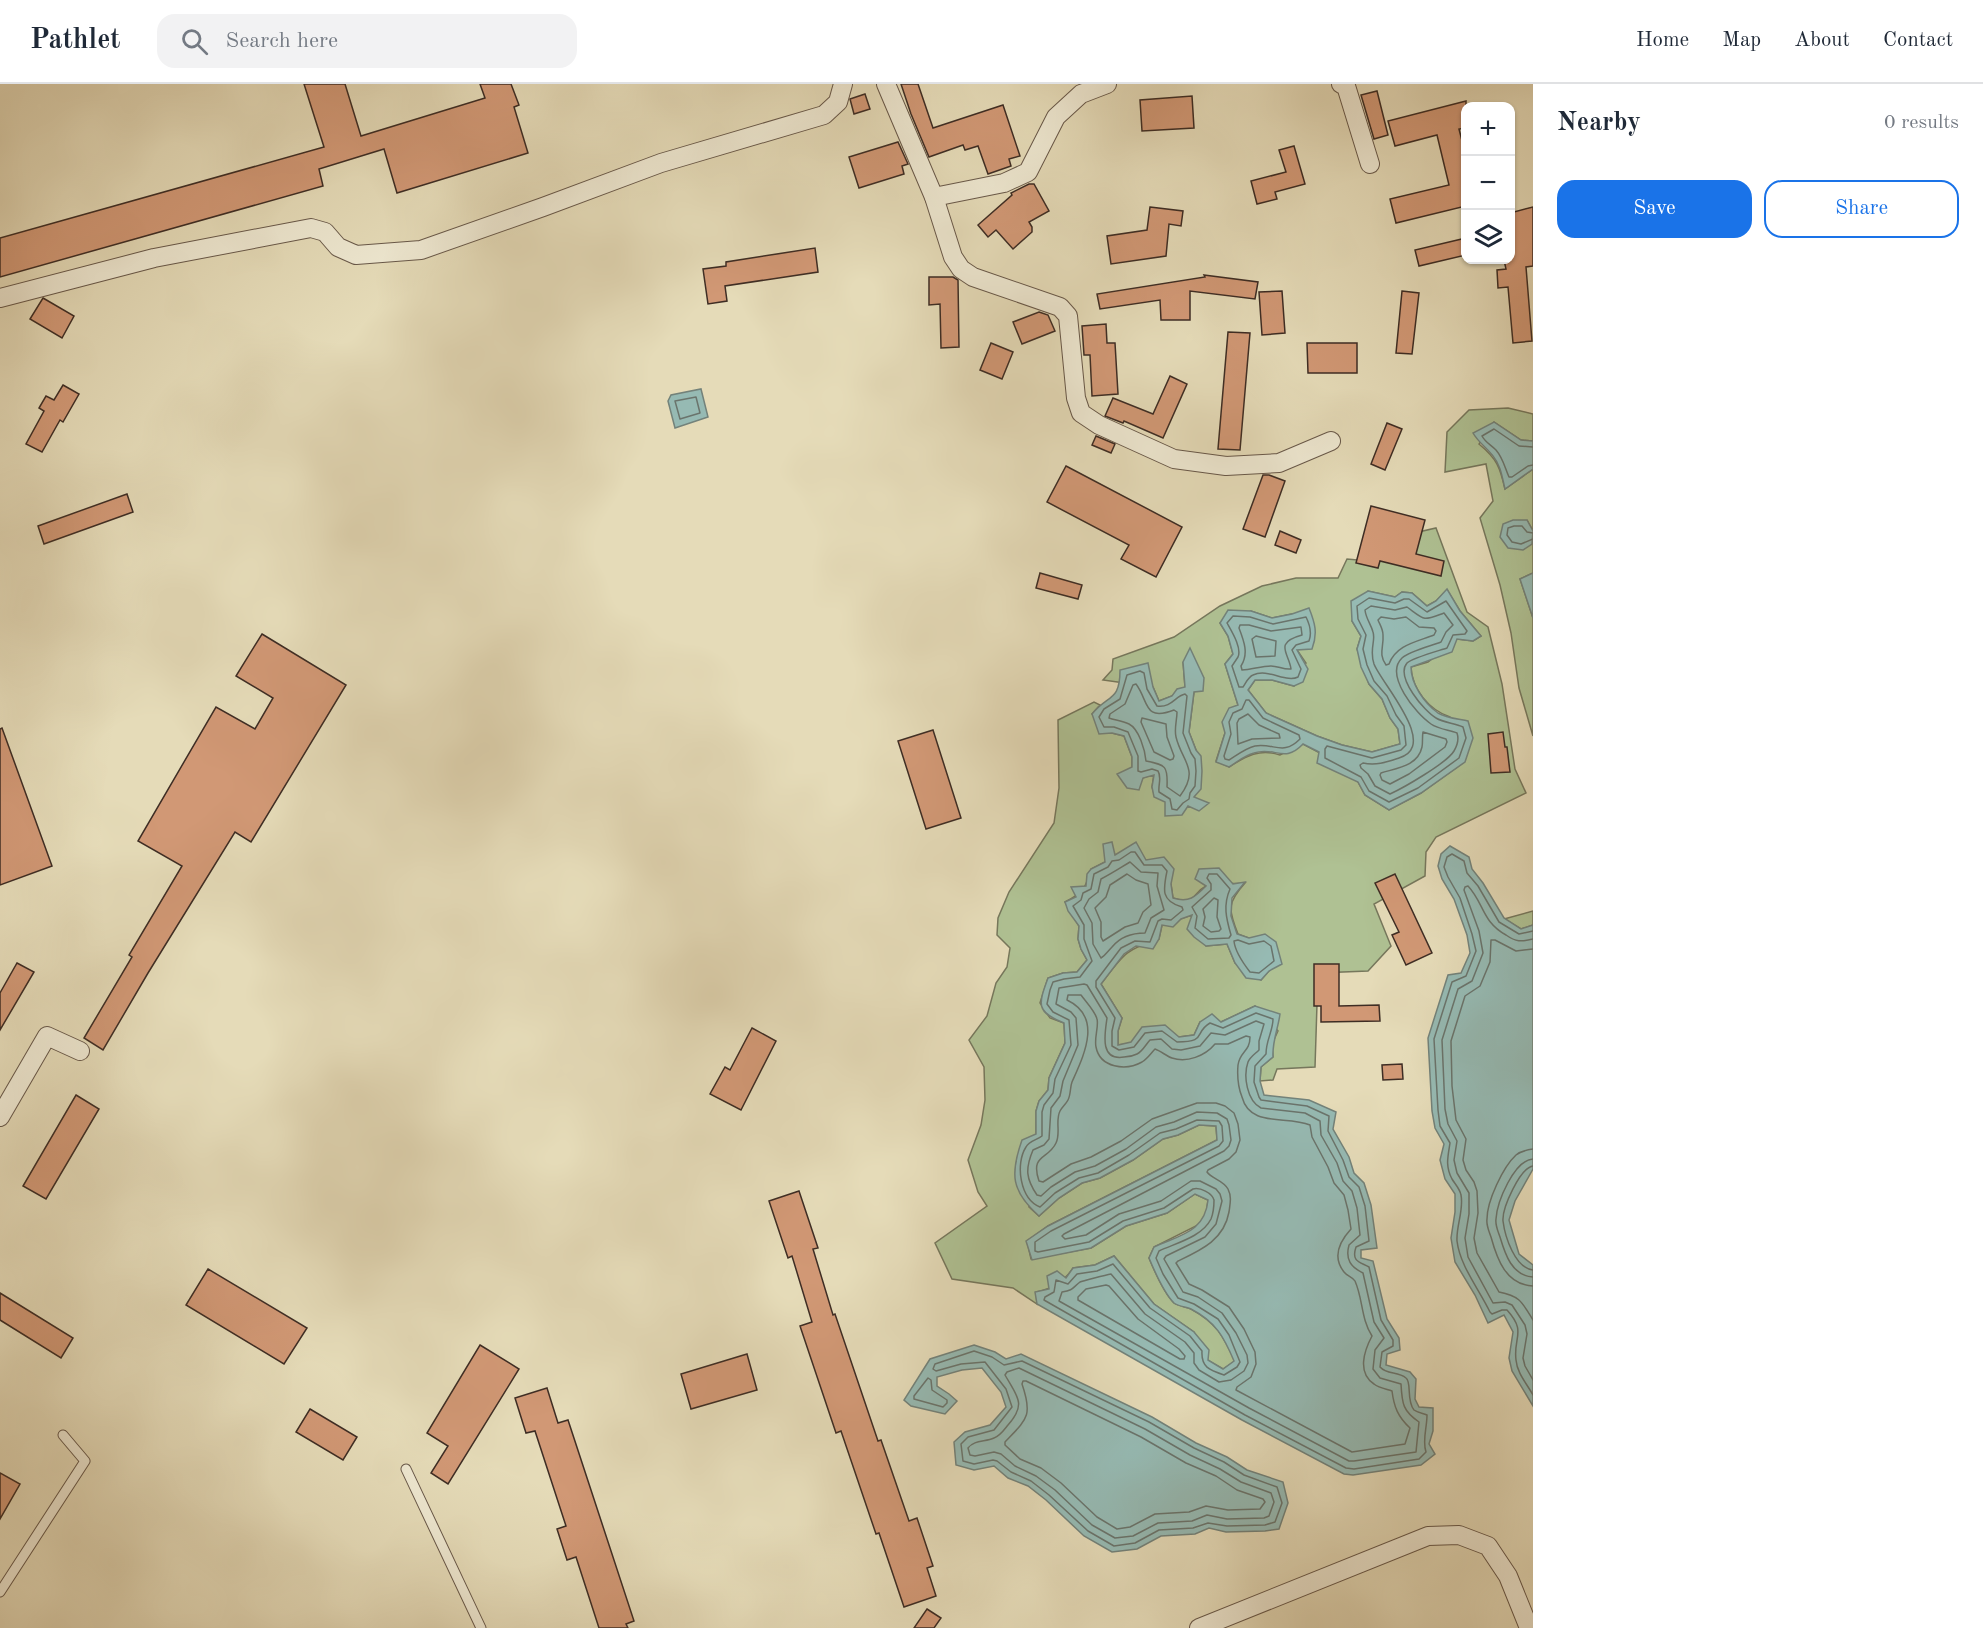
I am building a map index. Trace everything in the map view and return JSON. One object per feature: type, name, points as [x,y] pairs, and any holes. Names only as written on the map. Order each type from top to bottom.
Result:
[{"type":"street","points":[[0,298],[154,258],[311,228],[325,232],[338,247],[356,255],[421,250],[662,163],[824,115],[838,102],[843,84]]},
{"type":"street","points":[[886,84],[934,197],[953,257],[962,269],[973,277],[1060,307],[1068,316],[1076,398],[1081,413],[1099,425],[1174,459],[1226,466],[1279,463],[1331,441]]},
{"type":"street","points":[[934,197],[1004,183],[1028,172],[1056,117],[1081,94],[1107,84]]},
{"type":"street","points":[[1341,84],[1346,86],[1370,164]]},
{"type":"street","points":[[0,1117],[47,1036],[81,1051]]},
{"type":"street","points":[[1199,1628],[1428,1536],[1459,1535],[1488,1546],[1508,1576],[1529,1628]]},
{"type":"lane","points":[[0,1592],[85,1461],[63,1435]]},
{"type":"lane","points":[[406,1469],[481,1628]]},
{"type":"green space","points":[[1508,408],[1533,414],[1533,441],[1521,440],[1494,422],[1479,444],[1497,464],[1505,489],[1533,469],[1533,531],[1527,520],[1532,544],[1533,540],[1533,573],[1520,579],[1533,618],[1533,736],[1519,688],[1511,633],[1500,585],[1480,518],[1493,501],[1486,464],[1445,472],[1447,432],[1469,410]]},
{"type":"green space","points":[[1436,528],[1467,612],[1488,627],[1502,684],[1515,769],[1526,793],[1436,837],[1426,852],[1425,876],[1374,904],[1391,946],[1368,971],[1318,973],[1315,1067],[1277,1069],[1273,1080],[1260,1081],[1261,1067],[1273,1057],[1272,1044],[1278,1031],[1255,1006],[1221,1022],[1200,1022],[1194,1035],[1118,1045],[1118,1031],[1122,1018],[1101,984],[1114,966],[1131,950],[1159,939],[1162,925],[1192,915],[1206,946],[1227,944],[1235,963],[1261,980],[1269,971],[1249,938],[1238,934],[1232,918],[1232,901],[1245,883],[1206,886],[1193,898],[1181,900],[1173,898],[1171,884],[1146,860],[1105,862],[1091,869],[1083,889],[1065,902],[1079,926],[1078,939],[1087,960],[1077,972],[1063,973],[1048,978],[1040,1003],[1050,1018],[1064,1023],[1065,1043],[1049,1078],[1048,1090],[1039,1101],[1036,1111],[1029,1207],[1039,1216],[1059,1198],[1082,1183],[1100,1178],[1133,1160],[1163,1139],[1199,1125],[1216,1126],[1217,1140],[1048,1226],[1027,1241],[1031,1259],[1091,1248],[1126,1226],[1167,1213],[1195,1194],[1208,1200],[1206,1216],[1198,1225],[1154,1247],[1149,1258],[1171,1299],[1176,1304],[1200,1314],[1213,1325],[1223,1337],[1235,1361],[1223,1369],[1207,1360],[1194,1332],[1154,1304],[1114,1256],[1095,1265],[1073,1268],[1057,1284],[1036,1292],[1037,1304],[1013,1288],[952,1279],[935,1243],[987,1206],[978,1192],[968,1160],[981,1125],[985,1100],[984,1067],[969,1040],[987,1016],[996,983],[1007,967],[1010,948],[997,935],[998,918],[1009,892],[1054,823],[1059,788],[1058,720],[1094,702],[1100,705],[1092,714],[1112,733],[1124,736],[1132,757],[1132,768],[1143,778],[1154,774],[1152,787],[1155,797],[1188,806],[1194,797],[1196,750],[1189,732],[1194,692],[1183,662],[1185,687],[1159,701],[1153,687],[1103,680],[1112,670],[1113,659],[1174,637],[1220,606],[1262,586],[1296,578],[1338,578],[1347,559],[1369,561],[1384,540]],"holes":[[[1447,590],[1460,611],[1481,636],[1473,641],[1457,639],[1428,662],[1411,667],[1418,691],[1423,698],[1442,714],[1450,717],[1464,762],[1421,793],[1389,810],[1365,795],[1358,782],[1320,753],[1303,744],[1280,755],[1266,752],[1253,754],[1229,767],[1216,761],[1225,733],[1238,705],[1225,664],[1233,654],[1228,636],[1220,623],[1251,611],[1272,618],[1292,614],[1297,650],[1306,663],[1294,686],[1272,680],[1255,680],[1248,690],[1266,713],[1317,736],[1372,752],[1400,744],[1398,729],[1390,718],[1382,699],[1369,684],[1357,649],[1361,636],[1352,621],[1368,591],[1395,597],[1402,592],[1412,593],[1427,606]]]},
{"type":"green space","points":[[1533,911],[1533,925],[1521,929],[1504,919]]},
{"type":"water","points":[[701,389],[708,417],[675,428],[668,401],[671,395]]},
{"type":"water","points":[[1494,422],[1521,440],[1533,441],[1533,469],[1505,489],[1496,460],[1473,433]]},
{"type":"water","points":[[1513,520],[1527,520],[1533,531],[1532,544],[1523,550],[1508,548],[1500,537],[1503,524]]},
{"type":"water","points":[[1533,573],[1533,618],[1520,579]]},
{"type":"water","points":[[1447,589],[1460,611],[1481,636],[1473,641],[1457,639],[1452,652],[1411,667],[1413,680],[1419,693],[1433,709],[1445,716],[1468,721],[1473,738],[1465,762],[1421,793],[1389,810],[1365,795],[1358,782],[1317,763],[1319,752],[1303,744],[1296,750],[1285,754],[1261,751],[1251,754],[1229,767],[1216,762],[1225,733],[1222,722],[1229,708],[1238,705],[1225,664],[1233,654],[1228,636],[1220,623],[1228,610],[1251,611],[1272,618],[1309,608],[1315,628],[1314,643],[1312,649],[1297,650],[1308,669],[1303,682],[1294,686],[1272,680],[1255,680],[1248,690],[1266,713],[1317,736],[1372,752],[1400,744],[1398,729],[1390,718],[1382,699],[1369,684],[1361,667],[1357,649],[1361,636],[1352,621],[1351,601],[1368,591],[1395,597],[1402,592],[1412,593],[1427,606],[1436,601]]},
{"type":"water","points":[[1190,648],[1204,678],[1203,691],[1194,692],[1189,732],[1201,756],[1201,789],[1194,797],[1209,803],[1199,811],[1188,806],[1182,815],[1165,816],[1165,802],[1154,797],[1152,787],[1154,775],[1143,778],[1139,790],[1127,788],[1117,774],[1132,767],[1132,757],[1124,736],[1112,733],[1099,734],[1092,714],[1115,693],[1118,688],[1120,670],[1148,663],[1153,687],[1159,701],[1172,696],[1177,689],[1185,687],[1183,662]]},
{"type":"water","points":[[1112,842],[1115,855],[1136,842],[1146,860],[1164,857],[1174,869],[1171,884],[1173,898],[1183,900],[1191,898],[1206,886],[1195,879],[1199,869],[1219,868],[1233,884],[1245,882],[1232,898],[1231,916],[1237,934],[1249,938],[1265,934],[1276,942],[1282,964],[1269,971],[1261,980],[1246,978],[1235,963],[1227,944],[1206,946],[1187,929],[1192,915],[1181,919],[1173,927],[1162,925],[1159,939],[1153,949],[1136,946],[1124,954],[1101,984],[1122,1018],[1118,1031],[1118,1045],[1131,1042],[1142,1027],[1165,1025],[1179,1037],[1194,1035],[1200,1022],[1212,1014],[1221,1022],[1255,1006],[1280,1014],[1273,1057],[1261,1067],[1260,1081],[1264,1095],[1309,1100],[1336,1112],[1333,1129],[1349,1157],[1354,1173],[1364,1183],[1371,1205],[1377,1248],[1361,1250],[1361,1258],[1373,1261],[1387,1319],[1399,1338],[1400,1350],[1387,1354],[1386,1365],[1410,1372],[1416,1379],[1415,1399],[1419,1407],[1433,1408],[1433,1431],[1429,1444],[1435,1454],[1421,1465],[1353,1475],[1344,1474],[1242,1420],[1037,1304],[1035,1292],[1049,1289],[1047,1276],[1057,1271],[1066,1278],[1073,1268],[1095,1265],[1114,1256],[1154,1304],[1194,1332],[1209,1350],[1208,1360],[1223,1369],[1234,1361],[1223,1337],[1207,1319],[1191,1309],[1176,1304],[1171,1299],[1149,1258],[1154,1247],[1196,1226],[1206,1211],[1208,1200],[1195,1194],[1167,1213],[1126,1226],[1091,1248],[1032,1260],[1026,1241],[1048,1226],[1217,1140],[1216,1126],[1199,1125],[1163,1139],[1133,1160],[1100,1178],[1082,1183],[1059,1198],[1039,1216],[1018,1190],[1015,1172],[1018,1152],[1022,1140],[1036,1134],[1036,1111],[1039,1101],[1048,1090],[1049,1078],[1065,1043],[1064,1023],[1044,1011],[1042,995],[1048,978],[1063,973],[1077,972],[1087,960],[1078,939],[1079,926],[1068,911],[1065,902],[1076,897],[1071,887],[1086,886],[1087,874],[1091,869],[1105,862],[1103,844]]},
{"type":"water","points":[[1450,846],[1469,857],[1472,869],[1504,918],[1521,929],[1533,925],[1533,1169],[1515,1201],[1509,1220],[1519,1254],[1533,1265],[1533,1406],[1512,1371],[1509,1358],[1513,1332],[1504,1315],[1488,1323],[1475,1295],[1455,1262],[1451,1238],[1455,1194],[1445,1179],[1440,1160],[1444,1144],[1435,1128],[1432,1111],[1428,1038],[1448,975],[1461,973],[1470,953],[1467,935],[1454,899],[1442,879],[1438,866],[1441,854]]},
{"type":"water","points":[[974,1345],[995,1352],[1006,1359],[1021,1354],[1152,1417],[1247,1470],[1283,1482],[1288,1503],[1279,1529],[1226,1532],[1209,1528],[1195,1534],[1161,1536],[1137,1549],[1112,1552],[1084,1536],[1028,1486],[1008,1478],[994,1466],[974,1470],[956,1465],[954,1442],[965,1432],[990,1425],[1006,1407],[1001,1392],[982,1368],[962,1370],[937,1377],[937,1386],[957,1401],[945,1414],[911,1406],[904,1400],[930,1359]]},
{"type":"building","points":[[304,84],[345,84],[361,136],[485,98],[480,84],[511,84],[519,105],[514,107],[528,153],[397,193],[384,149],[319,169],[323,186],[0,277],[0,238],[324,147]]},
{"type":"building","points":[[901,84],[918,84],[933,128],[1003,105],[1020,156],[1009,159],[1011,166],[988,174],[978,146],[965,150],[963,145],[929,157]]},
{"type":"building","points":[[1377,91],[1388,135],[1374,139],[1361,95]]},
{"type":"building","points":[[865,94],[870,109],[854,114],[850,99]]},
{"type":"building","points":[[1192,96],[1194,128],[1142,131],[1140,100]]},
{"type":"building","points":[[1461,102],[1461,129],[1459,129],[1461,137],[1461,207],[1396,223],[1390,199],[1449,185],[1437,135],[1395,146],[1388,121]]},
{"type":"building","points":[[898,142],[908,164],[902,166],[904,174],[859,188],[849,157]]},
{"type":"building","points":[[1294,146],[1305,184],[1275,192],[1277,199],[1257,204],[1251,181],[1286,172],[1279,150]]},
{"type":"building","points":[[1029,184],[1034,184],[1049,211],[1029,222],[1032,232],[1013,249],[996,230],[988,237],[978,225],[1012,195],[1011,193]]},
{"type":"building","points":[[1150,207],[1183,211],[1181,226],[1169,224],[1166,256],[1111,264],[1107,236],[1147,230]]},
{"type":"building","points":[[1533,207],[1533,266],[1526,267],[1532,341],[1513,343],[1508,287],[1498,288],[1497,270],[1506,269],[1505,264],[1515,264],[1515,212]]},
{"type":"building","points":[[1461,239],[1461,256],[1419,266],[1415,250]]},
{"type":"building","points":[[815,248],[818,272],[725,286],[727,301],[708,304],[703,269],[726,266],[726,262]]},
{"type":"building","points":[[1204,275],[1258,282],[1255,299],[1190,291],[1190,320],[1161,320],[1160,300],[1100,309],[1097,294],[1205,277]]},
{"type":"building","points":[[929,277],[953,277],[958,280],[959,347],[941,348],[940,304],[929,305]]},
{"type":"building","points":[[1282,291],[1285,333],[1262,335],[1259,292]]},
{"type":"building","points":[[1402,291],[1419,293],[1412,354],[1396,353]]},
{"type":"building","points":[[43,298],[74,316],[62,338],[30,319]]},
{"type":"building","points":[[1039,312],[1048,315],[1055,331],[1022,344],[1013,322]]},
{"type":"building","points":[[1106,324],[1107,343],[1115,343],[1118,394],[1092,396],[1090,355],[1084,355],[1082,326]]},
{"type":"building","points":[[1228,332],[1250,333],[1240,450],[1218,449]]},
{"type":"building","points":[[991,343],[1013,352],[1002,379],[980,370]]},
{"type":"building","points":[[1307,343],[1357,343],[1357,373],[1308,373]]},
{"type":"building","points":[[1170,376],[1187,384],[1163,438],[1124,421],[1123,423],[1105,416],[1113,398],[1153,414]]},
{"type":"building","points":[[63,385],[79,394],[63,422],[60,420],[42,452],[26,444],[44,411],[39,408],[46,396],[54,400]]},
{"type":"building","points":[[1387,423],[1402,429],[1385,470],[1371,464]]},
{"type":"building","points":[[1096,436],[1115,444],[1111,453],[1092,445]]},
{"type":"building","points":[[1066,466],[1182,527],[1156,577],[1121,559],[1129,545],[1047,502]]},
{"type":"building","points":[[1263,475],[1285,481],[1265,537],[1243,529]]},
{"type":"building","points":[[127,494],[133,512],[44,544],[38,526]]},
{"type":"building","points":[[1371,506],[1425,520],[1416,554],[1444,561],[1441,576],[1380,561],[1378,568],[1356,563]]},
{"type":"building","points":[[1280,531],[1301,540],[1296,553],[1275,545]]},
{"type":"building","points":[[1040,573],[1082,585],[1078,599],[1036,588]]},
{"type":"building","points":[[262,634],[346,685],[251,842],[235,832],[103,1050],[84,1038],[132,957],[129,955],[182,866],[138,841],[216,707],[255,729],[273,698],[236,676]]},
{"type":"building","points":[[2,728],[52,866],[0,885],[0,729]]},
{"type":"building","points":[[933,730],[961,818],[926,829],[898,741]]},
{"type":"building","points":[[1503,732],[1510,772],[1491,773],[1488,734]]},
{"type":"building","points":[[1395,874],[1432,953],[1406,965],[1392,935],[1399,932],[1375,883]]},
{"type":"building","points":[[17,963],[34,972],[0,1030],[0,993]]},
{"type":"building","points":[[1314,964],[1339,964],[1339,1006],[1379,1005],[1380,1021],[1321,1022],[1321,1006],[1314,1006]]},
{"type":"building","points":[[752,1028],[776,1041],[741,1110],[710,1094],[725,1067],[730,1070]]},
{"type":"building","points":[[1402,1064],[1403,1079],[1383,1080],[1382,1065]]},
{"type":"building","points":[[76,1095],[99,1109],[46,1199],[23,1186]]},
{"type":"building","points":[[799,1191],[818,1248],[813,1249],[833,1315],[835,1314],[878,1441],[881,1440],[909,1521],[917,1518],[933,1566],[927,1568],[936,1596],[904,1607],[841,1431],[836,1433],[800,1326],[812,1322],[792,1256],[788,1258],[769,1201]]},
{"type":"building","points":[[208,1269],[307,1328],[284,1364],[186,1305]]},
{"type":"building","points":[[0,1293],[73,1338],[61,1358],[0,1320]]},
{"type":"building","points":[[480,1345],[519,1369],[448,1484],[431,1473],[448,1446],[427,1433]]},
{"type":"building","points":[[747,1354],[757,1390],[691,1409],[681,1374]]},
{"type":"building","points":[[547,1388],[558,1423],[568,1420],[634,1621],[626,1624],[628,1628],[599,1628],[576,1557],[567,1560],[557,1529],[566,1526],[535,1431],[526,1433],[515,1398]]},
{"type":"building","points":[[310,1409],[357,1437],[343,1460],[296,1432]]},
{"type":"building","points":[[0,1473],[20,1484],[0,1519]]},
{"type":"building","points":[[927,1609],[941,1618],[934,1628],[914,1628]]}]
